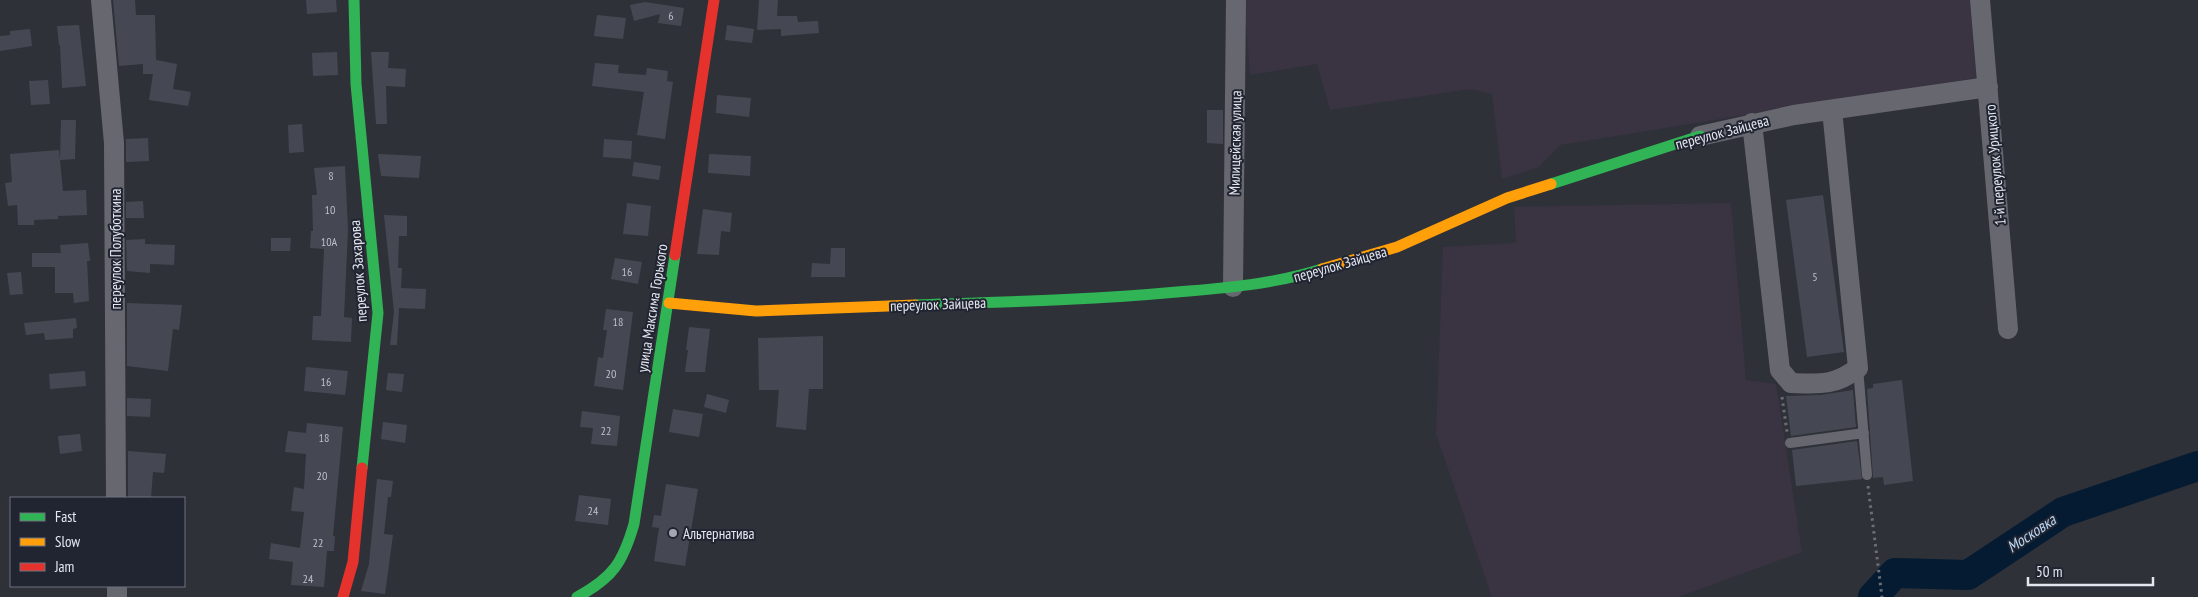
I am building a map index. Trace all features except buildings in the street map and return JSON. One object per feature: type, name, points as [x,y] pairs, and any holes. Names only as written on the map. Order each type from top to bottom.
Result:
[{"type":"street","name":"переулок Полуботкина","points":[[101,0],[114,143],[116,497]]},
{"type":"street","name":"переулок Захарова","points":[[343,597],[353,562],[378,313],[356,84],[354,0]]},
{"type":"street","name":"улица Максима Горького","points":[[577,597],[609,578],[623,558],[634,524],[714,0]]},
{"type":"street","name":"Милицейская улица","points":[[1233,287],[1236,0]]},
{"type":"street","name":"1-й переулок Урицкого","points":[[1980,0],[2008,329]]},
{"type":"street","name":"переулок Зайцева","points":[[669,303],[756,311],[1111,298],[1233,287],[1297,277],[1374,255],[1507,198],[1700,136],[1794,115],[1988,87]]},
{"type":"street","points":[[1752,123],[1780,370],[1791,384],[1829,384],[1848,376],[1858,368],[1832,110]]},
{"type":"lane","points":[[1858,368],[1867,475]]},
{"type":"lane","points":[[1790,443],[1864,433]]},
{"type":"path","points":[[1780,370],[1785,419],[1790,443]]},
{"type":"path","points":[[1867,475],[1882,596]]},
{"type":"shaded area","points":[[1244,0],[1970,0],[1976,78],[1560,145],[1539,167],[1502,179],[1492,94],[1471,89],[1330,110],[1317,64],[1250,75]]},
{"type":"shaded area","points":[[1731,203],[1746,380],[1776,384],[1802,552],[1678,597],[1492,597],[1436,434],[1443,247],[1516,243],[1514,207]]},
{"type":"waterway","name":"Московка","points":[[1873,597],[1895,573],[1968,575],[2063,512],[2198,466]]},
{"type":"traffic: fast","points":[[354,0],[356,84],[378,313],[362,468]]},
{"type":"traffic: fast","points":[[1551,184],[1700,136]]},
{"type":"traffic: fast","points":[[577,597],[600,583],[615,568],[626,549],[634,524],[675,255]]},
{"type":"traffic: fast","points":[[915,305],[1144,295],[1268,282],[1322,269]]},
{"type":"traffic: slow","points":[[1322,269],[1397,247],[1507,198],[1551,184]]},
{"type":"traffic: slow","points":[[669,303],[756,311],[915,305]]},
{"type":"traffic: jam","points":[[675,255],[714,0]]},
{"type":"traffic: jam","points":[[343,597],[353,562],[362,468]]},
{"type":"place","name":"Альтернатива","points":[[673,533]]}]
